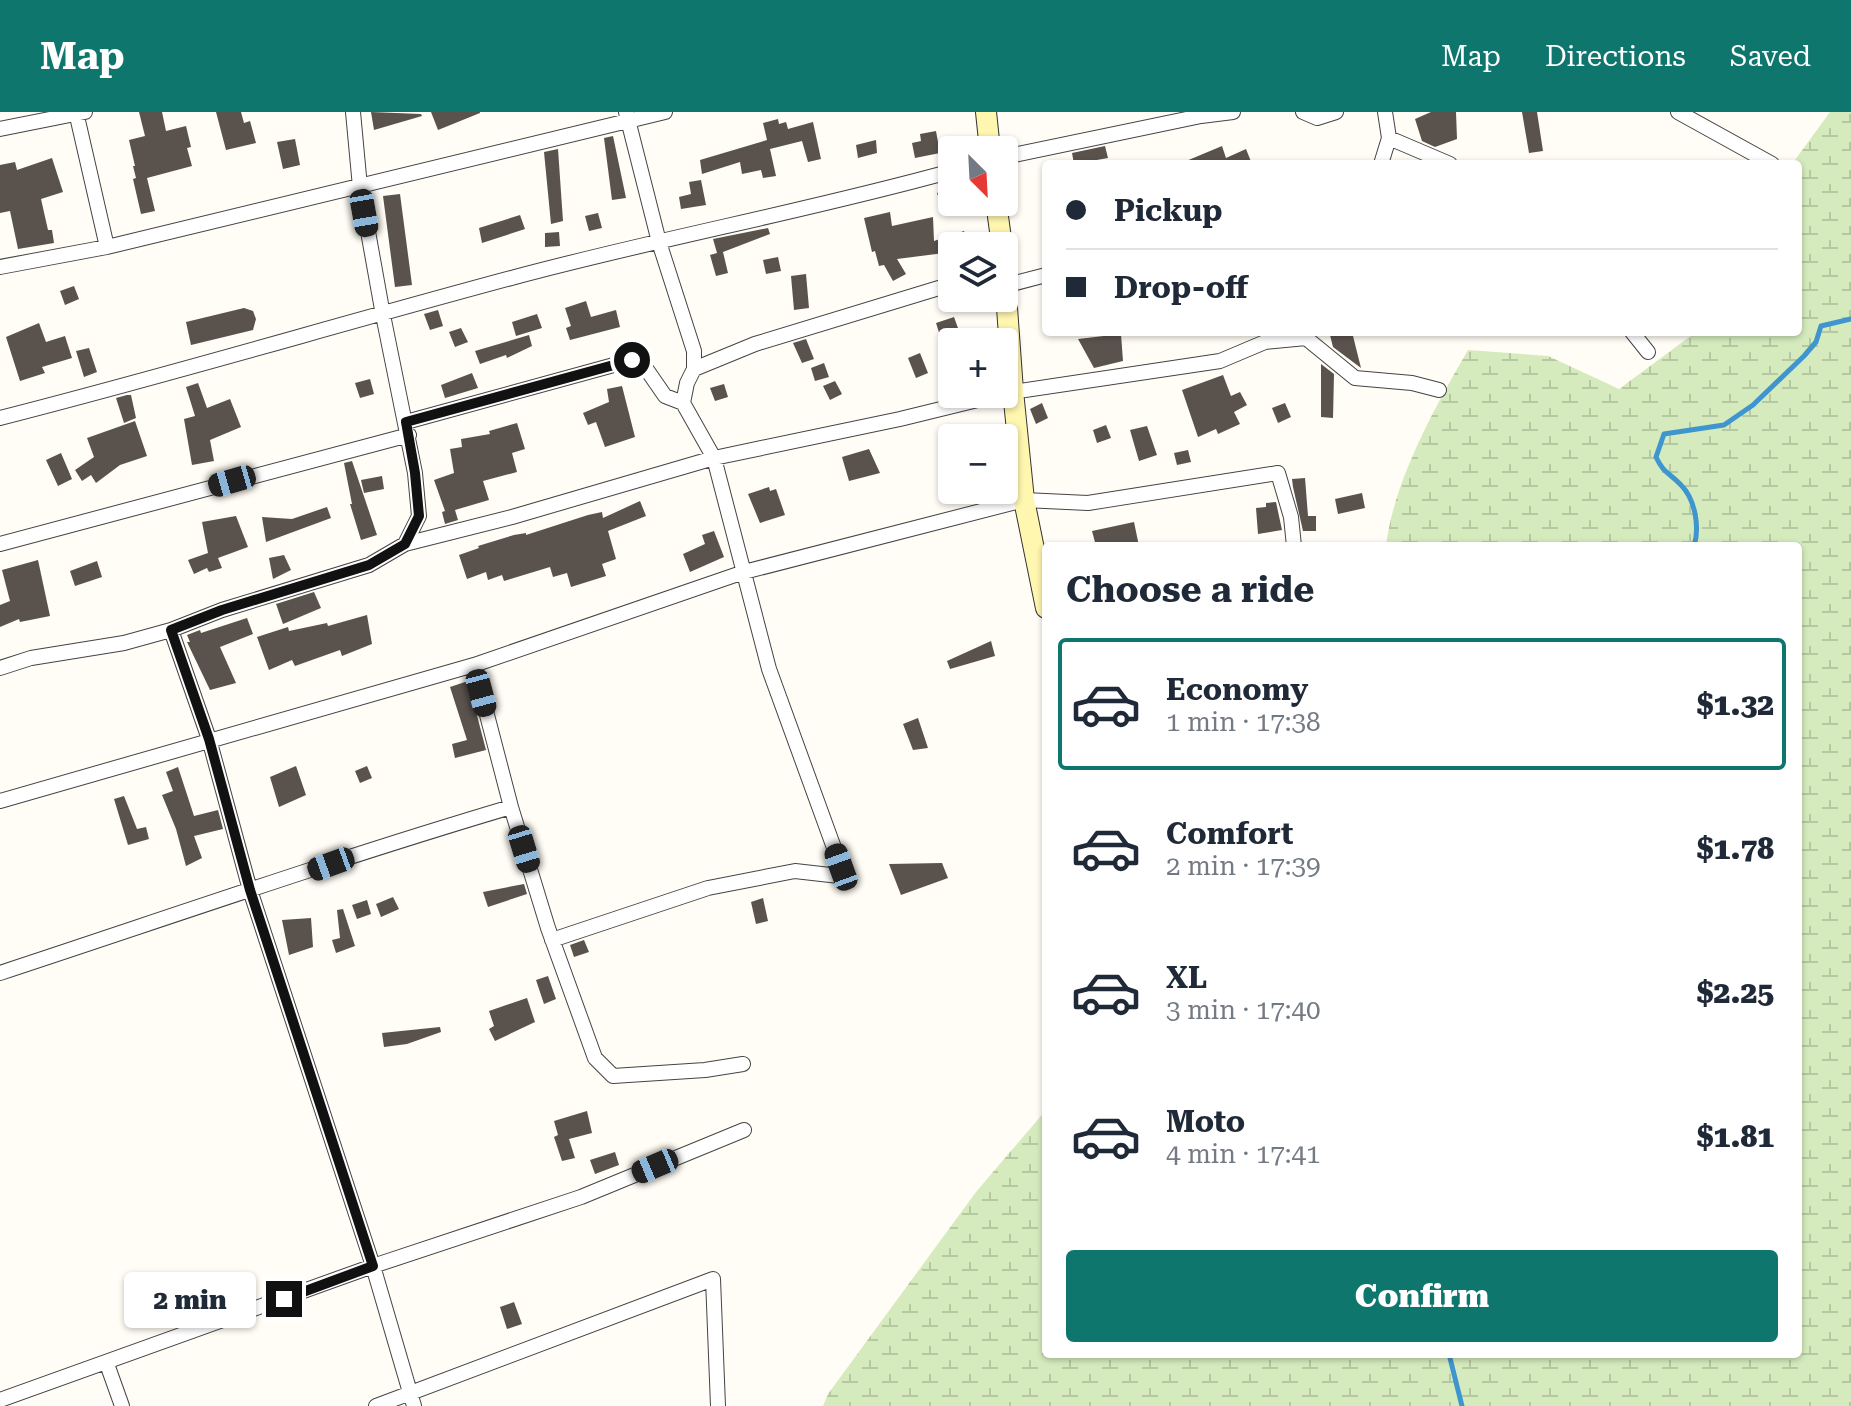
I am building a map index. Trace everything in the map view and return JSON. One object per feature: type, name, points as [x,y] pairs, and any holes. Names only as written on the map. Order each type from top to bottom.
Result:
[{"type":"street","points":[[353,112],[360,187],[408,429],[419,516],[405,544]]},
{"type":"street","points":[[0,267],[107,247],[360,187],[627,116],[665,112]]},
{"type":"street","points":[[986,112],[989,136]]},
{"type":"street","points":[[1018,154],[1233,112]]},
{"type":"street","points":[[1303,112],[1317,118],[1336,112]]},
{"type":"street","points":[[1382,160],[1389,138],[1385,112]]},
{"type":"street","points":[[1678,112],[1765,160]]},
{"type":"street","points":[[0,129],[79,113],[107,247]]},
{"type":"street","points":[[627,116],[659,242],[694,351],[694,369],[683,403]]},
{"type":"street","points":[[1389,138],[1441,160]]},
{"type":"street","points":[[0,418],[132,385],[516,276],[850,199],[938,175]]},
{"type":"street","points":[[1018,278],[1042,275]]},
{"type":"street","points":[[694,369],[755,344],[938,288]]},
{"type":"street","points":[[1018,391],[1220,361],[1265,342],[1300,336]]},
{"type":"street","points":[[1313,336],[1355,378],[1412,383],[1439,390]]},
{"type":"street","points":[[1635,336],[1648,352]]},
{"type":"street","points":[[0,544],[408,429],[632,360],[647,370],[665,396],[683,403],[714,458],[769,669],[840,871],[795,871],[708,888],[552,940]]},
{"type":"street","points":[[0,668],[31,658],[124,643],[171,630],[222,610],[369,565],[405,544],[512,517],[714,458],[945,408]]},
{"type":"street","points":[[1009,408],[1042,588]]},
{"type":"street","points":[[0,801],[474,665],[744,572],[1024,500],[1088,503],[1278,473],[1291,517],[1294,542]]},
{"type":"street","points":[[171,630],[209,739],[250,890],[373,1266],[411,1400]]},
{"type":"street","points":[[474,665],[511,807],[552,940],[595,1058],[613,1076],[705,1070],[743,1064]]},
{"type":"street","points":[[0,973],[388,843],[511,807]]},
{"type":"street","points":[[0,1400],[373,1266],[581,1197],[744,1130]]},
{"type":"street","points":[[376,1406],[411,1400],[713,1279],[718,1406]]},
{"type":"street","points":[[107,1364],[122,1406]]},
{"type":"green space","points":[[1830,112],[1851,112],[1851,1406],[823,1406],[828,1394],[976,1192],[1042,1115],[1042,1358],[1802,1358],[1802,542],[1387,542],[1390,521],[1407,470],[1468,350],[1548,356],[1619,389],[1691,336],[1802,336],[1802,160],[1795,160]]},
{"type":"building","points":[[139,112],[162,112],[166,131],[186,126],[192,166],[147,178],[155,211],[141,214],[129,140],[145,136]]},
{"type":"building","points":[[216,112],[241,112],[244,123],[250,121],[256,143],[226,150]]},
{"type":"building","points":[[371,112],[421,114],[422,116],[374,130]]},
{"type":"building","points":[[431,112],[480,112],[480,113],[438,130]]},
{"type":"building","points":[[1431,112],[1456,112],[1457,139],[1435,147],[1422,141],[1415,119]]},
{"type":"building","points":[[1522,112],[1537,112],[1543,151],[1529,153]]},
{"type":"building","points":[[778,119],[779,124],[786,122],[788,129],[813,122],[821,159],[808,162],[802,141],[770,149],[776,176],[763,178],[761,170],[742,174],[740,162],[702,174],[700,160],[767,140],[763,123]]},
{"type":"building","points":[[936,131],[938,153],[915,158],[912,143],[921,141],[920,134]]},
{"type":"building","points":[[613,136],[626,198],[612,200],[604,138]]},
{"type":"building","points":[[295,139],[300,165],[283,169],[277,142]]},
{"type":"building","points":[[876,140],[877,153],[858,158],[856,145]]},
{"type":"building","points":[[1105,146],[1108,158],[1073,160],[1072,153]]},
{"type":"building","points":[[1222,146],[1226,158],[1246,149],[1250,160],[1189,160]]},
{"type":"building","points":[[558,149],[563,221],[551,224],[544,152]]},
{"type":"building","points":[[52,158],[63,192],[41,199],[54,243],[18,249],[10,211],[0,213],[0,165],[15,162],[17,170]]},
{"type":"building","points":[[701,180],[706,205],[681,209],[679,197],[691,194],[689,182]]},
{"type":"building","points":[[400,194],[412,285],[395,287],[383,196]]},
{"type":"building","points":[[890,212],[892,226],[933,217],[938,254],[897,259],[906,274],[893,281],[884,265],[879,266],[875,251],[872,252],[864,218]]},
{"type":"building","points":[[598,213],[602,228],[589,231],[585,216]]},
{"type":"building","points":[[520,215],[525,229],[482,243],[479,228]]},
{"type":"building","points":[[768,228],[770,234],[723,252],[728,273],[716,276],[710,255],[717,253],[713,239]]},
{"type":"building","points":[[559,232],[560,246],[545,247],[545,233]]},
{"type":"building","points":[[778,257],[781,271],[766,274],[763,260]]},
{"type":"building","points":[[806,274],[809,308],[794,310],[791,276]]},
{"type":"building","points":[[74,286],[79,299],[65,305],[60,291]]},
{"type":"building","points":[[586,301],[591,317],[616,310],[620,327],[570,340],[566,328],[571,326],[565,308]]},
{"type":"building","points":[[244,308],[253,311],[256,319],[253,330],[191,345],[186,322]]},
{"type":"building","points":[[438,310],[443,326],[430,330],[424,314]]},
{"type":"building","points":[[537,314],[542,328],[516,336],[512,322]]},
{"type":"building","points":[[954,317],[958,328],[938,329],[936,323]]},
{"type":"building","points":[[39,323],[46,342],[65,336],[72,358],[42,367],[45,373],[20,381],[6,337]]},
{"type":"building","points":[[461,328],[468,342],[455,347],[449,332]]},
{"type":"building","points":[[529,335],[532,346],[507,358],[506,355],[480,364],[475,351]]},
{"type":"building","points":[[1121,336],[1123,361],[1094,368],[1078,339]]},
{"type":"building","points":[[1330,336],[1353,336],[1361,368],[1333,347]]},
{"type":"building","points":[[806,339],[814,359],[802,363],[793,343]]},
{"type":"building","points":[[89,348],[97,372],[84,377],[76,351]]},
{"type":"building","points":[[920,353],[928,373],[916,378],[908,358]]},
{"type":"building","points":[[824,363],[829,377],[815,381],[811,368]]},
{"type":"building","points":[[1321,364],[1334,374],[1333,418],[1321,417]]},
{"type":"building","points":[[472,373],[478,388],[445,398],[441,385]]},
{"type":"building","points":[[1223,375],[1231,396],[1240,392],[1247,405],[1234,412],[1240,424],[1218,434],[1216,429],[1198,437],[1182,390]]},
{"type":"building","points":[[370,379],[374,394],[360,398],[355,383]]},
{"type":"building","points":[[835,381],[842,394],[830,400],[823,386]]},
{"type":"building","points":[[198,383],[207,408],[230,399],[241,427],[210,440],[214,461],[192,465],[184,419],[195,416],[186,387]]},
{"type":"building","points":[[724,384],[728,397],[715,401],[710,388]]},
{"type":"building","points":[[622,386],[635,437],[605,447],[596,422],[588,425],[583,413],[609,402],[607,389]]},
{"type":"building","points":[[131,395],[136,418],[124,423],[116,398]]},
{"type":"building","points":[[1042,403],[1048,418],[1036,424],[1030,409]]},
{"type":"building","points":[[1285,403],[1291,417],[1278,423],[1272,408]]},
{"type":"building","points":[[135,421],[147,456],[120,465],[96,483],[91,475],[82,481],[75,470],[94,457],[87,438]]},
{"type":"building","points":[[517,423],[525,449],[512,453],[517,472],[483,481],[489,500],[455,510],[458,520],[445,524],[442,512],[445,511],[434,480],[454,473],[450,449],[462,447],[461,439],[490,434],[489,431]]},
{"type":"building","points":[[1106,425],[1111,438],[1097,443],[1093,430]]},
{"type":"building","points":[[1147,426],[1157,455],[1139,461],[1130,430]]},
{"type":"building","points":[[869,449],[880,473],[849,481],[842,457]]},
{"type":"building","points":[[1188,450],[1191,462],[1177,465],[1174,453]]},
{"type":"building","points":[[61,453],[72,479],[58,486],[46,460]]},
{"type":"building","points":[[352,461],[377,535],[361,540],[350,504],[344,463]]},
{"type":"building","points":[[382,476],[384,489],[364,493],[361,480]]},
{"type":"building","points":[[1305,478],[1308,516],[1316,516],[1316,531],[1303,531],[1293,487],[1292,479]]},
{"type":"building","points":[[769,487],[770,491],[776,489],[785,515],[760,523],[748,494]]},
{"type":"building","points":[[1362,493],[1365,508],[1338,514],[1335,499]]},
{"type":"building","points":[[640,501],[646,516],[608,531],[616,559],[602,564],[606,576],[571,587],[567,573],[553,577],[550,567],[504,581],[502,575],[488,580],[486,572],[467,579],[459,555],[478,546],[514,535],[526,535],[588,515],[602,512],[603,518]]},
{"type":"building","points":[[1276,502],[1282,530],[1258,534],[1256,508]]},
{"type":"building","points":[[327,507],[331,518],[266,542],[262,517],[292,519]]},
{"type":"building","points":[[236,516],[248,547],[218,558],[222,568],[209,572],[207,568],[194,574],[188,560],[208,553],[202,522]]},
{"type":"building","points":[[1134,522],[1138,542],[1095,542],[1092,531]]},
{"type":"building","points":[[714,531],[724,557],[690,572],[683,554],[705,544],[702,535]]},
{"type":"building","points":[[284,555],[291,570],[273,579],[269,558]]},
{"type":"building","points":[[38,560],[50,616],[20,622],[19,619],[0,627],[0,605],[10,601],[2,570]]},
{"type":"building","points":[[97,561],[102,577],[75,586],[70,571]]},
{"type":"building","points":[[314,592],[321,608],[283,624],[276,604]]},
{"type":"building","points":[[367,615],[372,644],[342,656],[340,650],[295,666],[292,660],[269,670],[257,637],[288,627],[289,631],[327,623],[328,626]]},
{"type":"building","points":[[247,618],[253,634],[220,647],[236,683],[210,690],[187,642],[190,642],[187,635]]},
{"type":"building","points":[[991,641],[995,656],[950,669],[947,661]]},
{"type":"building","points":[[468,681],[486,750],[455,758],[452,744],[467,740],[450,687]]},
{"type":"building","points":[[918,718],[928,748],[913,750],[903,724]]},
{"type":"building","points":[[296,766],[306,795],[279,807],[270,777]]},
{"type":"building","points":[[367,766],[372,778],[360,783],[355,771]]},
{"type":"building","points":[[178,767],[194,816],[218,810],[223,829],[194,836],[202,858],[186,866],[162,795],[173,791],[166,772]]},
{"type":"building","points":[[124,796],[137,829],[146,827],[149,839],[128,845],[114,799]]},
{"type":"building","points":[[942,863],[948,878],[901,895],[889,864]]},
{"type":"building","points":[[524,884],[527,894],[488,907],[483,892]]},
{"type":"building","points":[[393,897],[399,909],[381,917],[376,904]]},
{"type":"building","points":[[763,898],[768,921],[756,924],[751,902]]},
{"type":"building","points":[[367,900],[371,914],[357,919],[352,905]]},
{"type":"building","points":[[343,909],[355,946],[336,953],[332,940],[340,938],[337,910]]},
{"type":"building","points":[[311,918],[313,947],[289,955],[282,920]]},
{"type":"building","points":[[584,940],[589,952],[574,957],[570,945]]},
{"type":"building","points":[[548,976],[556,999],[544,1004],[536,980]]},
{"type":"building","points":[[527,998],[535,1022],[495,1041],[489,1029],[494,1026],[489,1011]]},
{"type":"building","points":[[440,1027],[441,1032],[407,1044],[384,1047],[382,1033]]},
{"type":"building","points":[[587,1111],[592,1133],[569,1139],[575,1158],[562,1161],[554,1137],[558,1135],[554,1121]]},
{"type":"building","points":[[615,1152],[619,1165],[595,1174],[590,1160]]},
{"type":"building","points":[[514,1302],[522,1324],[507,1329],[500,1307]]},
{"type":"waterway","points":[[1695,542],[1696,522],[1690,498],[1656,457],[1664,434],[1724,425],[1753,405],[1804,356],[1816,342],[1821,326],[1851,319]]},
{"type":"waterway","points":[[1450,1358],[1462,1406]]},
{"type":"route","points":[[284,1299],[373,1266],[250,890],[209,739],[171,630],[222,610],[369,565],[405,544],[419,516],[406,422],[632,360]]}]
